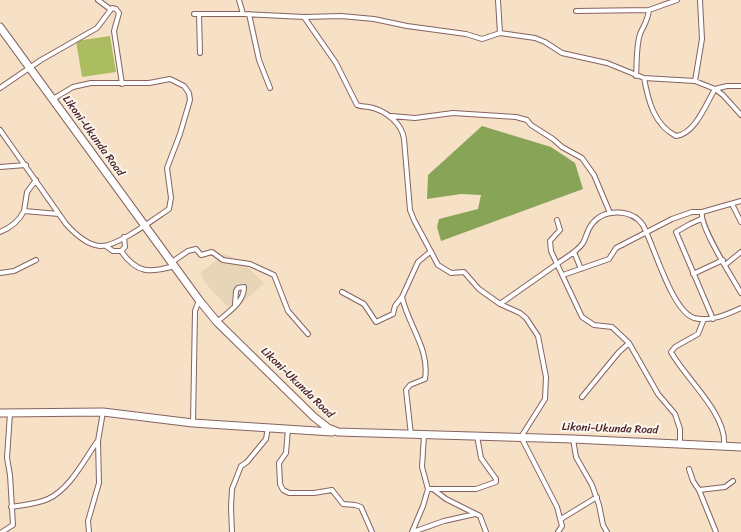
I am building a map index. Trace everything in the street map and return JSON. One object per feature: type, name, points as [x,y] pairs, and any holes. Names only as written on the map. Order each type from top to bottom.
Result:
[{"type":"highway","name":"Likoni-Ukunda Road","points":[[0,26],[199,300],[217,322],[324,425],[338,432],[521,437],[680,443],[741,447]]},
{"type":"highway","points":[[0,413],[103,412],[193,423],[268,426],[288,429],[338,432]]},
{"type":"highway","points":[[307,430],[314,429],[317,425],[311,414]]},
{"type":"street","points":[[98,0],[110,9],[116,9],[118,13],[114,32],[122,84]]},
{"type":"street","points":[[239,0],[243,14]]},
{"type":"street","points":[[498,0],[500,33]]},
{"type":"street","points":[[576,11],[649,10],[677,0]]},
{"type":"street","points":[[695,81],[702,39],[700,0]]},
{"type":"street","points":[[0,88],[30,67],[97,28],[110,9]]},
{"type":"street","points":[[636,76],[640,34],[648,21],[649,10]]},
{"type":"street","points":[[194,14],[358,17],[419,28],[466,34],[482,39],[500,33],[535,38],[545,42],[562,53],[607,63],[636,76],[644,78],[695,81],[714,89],[730,101],[741,115]]},
{"type":"street","points":[[199,14],[200,53]]},
{"type":"street","points":[[249,14],[259,60],[270,88]]},
{"type":"street","points":[[304,17],[336,63],[357,105],[370,107],[391,116],[416,118],[452,113],[516,117],[527,120],[531,125],[553,139],[562,147],[582,158],[594,175],[610,213]]},
{"type":"street","points":[[644,78],[647,96],[654,112],[666,130],[676,136],[682,136],[696,122],[714,89],[727,86],[741,86]]},
{"type":"street","points":[[53,99],[66,90],[81,84],[149,83],[170,79],[184,86],[190,97],[186,116],[167,168],[170,207],[124,237],[106,246]]},
{"type":"street","points":[[391,116],[404,136],[410,210],[435,261],[442,268],[451,273],[464,272],[479,289],[500,304],[520,313],[532,324],[538,336],[546,377],[545,401],[521,437],[558,507],[562,526],[558,532]]},
{"type":"street","points":[[0,130],[59,214],[79,236],[91,243],[106,246],[113,251],[122,252],[130,264],[145,270],[160,270],[173,264],[188,251],[196,249],[201,255],[212,252],[223,260],[250,264],[269,271],[277,280],[288,311],[308,334]]},
{"type":"street","points":[[0,167],[26,165]]},
{"type":"street","points":[[0,232],[13,225],[20,217],[24,211],[27,192],[36,180]]},
{"type":"street","points":[[563,275],[609,259],[616,248],[684,215],[692,212],[702,212],[741,201]]},
{"type":"street","points":[[732,204],[741,222]]},
{"type":"street","points":[[24,211],[59,214]]},
{"type":"street","points":[[500,304],[574,252],[584,241],[585,236],[593,222],[610,213],[620,212],[642,222],[669,287],[680,308],[692,317],[704,319],[713,319],[741,308]]},
{"type":"street","points":[[702,212],[701,220],[709,237],[741,293]]},
{"type":"street","points":[[558,220],[560,230],[552,238],[550,245],[557,264],[582,317],[594,325],[612,327],[629,343],[658,394],[675,414],[680,429],[680,443]]},
{"type":"street","points":[[701,220],[676,232],[713,319]]},
{"type":"street","points":[[122,252],[125,247],[124,237]]},
{"type":"street","points":[[342,292],[364,304],[376,322],[393,314],[395,306],[402,297],[418,262],[430,252]]},
{"type":"street","points":[[574,252],[581,269]]},
{"type":"street","points":[[725,264],[741,252]]},
{"type":"street","points":[[0,273],[14,271],[36,260]]},
{"type":"street","points":[[693,274],[723,260]]},
{"type":"street","points":[[402,297],[418,337],[425,361],[425,379],[410,385],[406,390],[411,435]]},
{"type":"street","points":[[193,423],[195,311],[199,300]]},
{"type":"street","points":[[217,322],[235,306]]},
{"type":"street","points":[[704,319],[698,334],[675,347],[671,352],[717,415],[725,434],[724,445]]},
{"type":"street","points":[[582,397],[619,352],[629,343]]},
{"type":"street","points":[[89,532],[88,521],[99,483],[98,442],[103,412]]},
{"type":"street","points":[[2,532],[13,525],[10,475],[7,458],[10,413]]},
{"type":"street","points":[[232,532],[232,489],[241,466],[247,462],[266,439],[268,426]]},
{"type":"street","points":[[288,429],[286,453],[279,463],[280,484],[283,490],[289,493],[314,493],[332,490],[343,504],[361,507],[372,532]]},
{"type":"street","points":[[424,435],[422,471],[430,489],[481,517],[486,532]]},
{"type":"street","points":[[430,489],[476,489],[496,482],[496,479],[481,458],[477,436]]},
{"type":"street","points":[[573,439],[577,461],[588,478],[597,497],[603,525],[607,532]]},
{"type":"street","points":[[11,507],[39,502],[52,497],[70,480],[98,442]]},
{"type":"street","points":[[689,469],[693,481],[700,490],[716,532]]},
{"type":"street","points":[[700,490],[725,487],[733,481]]},
{"type":"street","points":[[412,532],[430,489]]},
{"type":"street","points":[[561,519],[597,497]]},
{"type":"street","points":[[412,532],[444,521],[475,514]]},
{"type":"shaded area","points":[[224,254],[240,260],[264,283],[232,312],[207,285],[200,273]]},
{"type":"green space","points":[[110,36],[116,72],[82,77],[76,41]]},
{"type":"green space","points":[[482,126],[551,147],[575,163],[583,189],[441,241],[437,227],[439,219],[478,209],[481,195],[461,194],[427,199],[428,175]]}]
